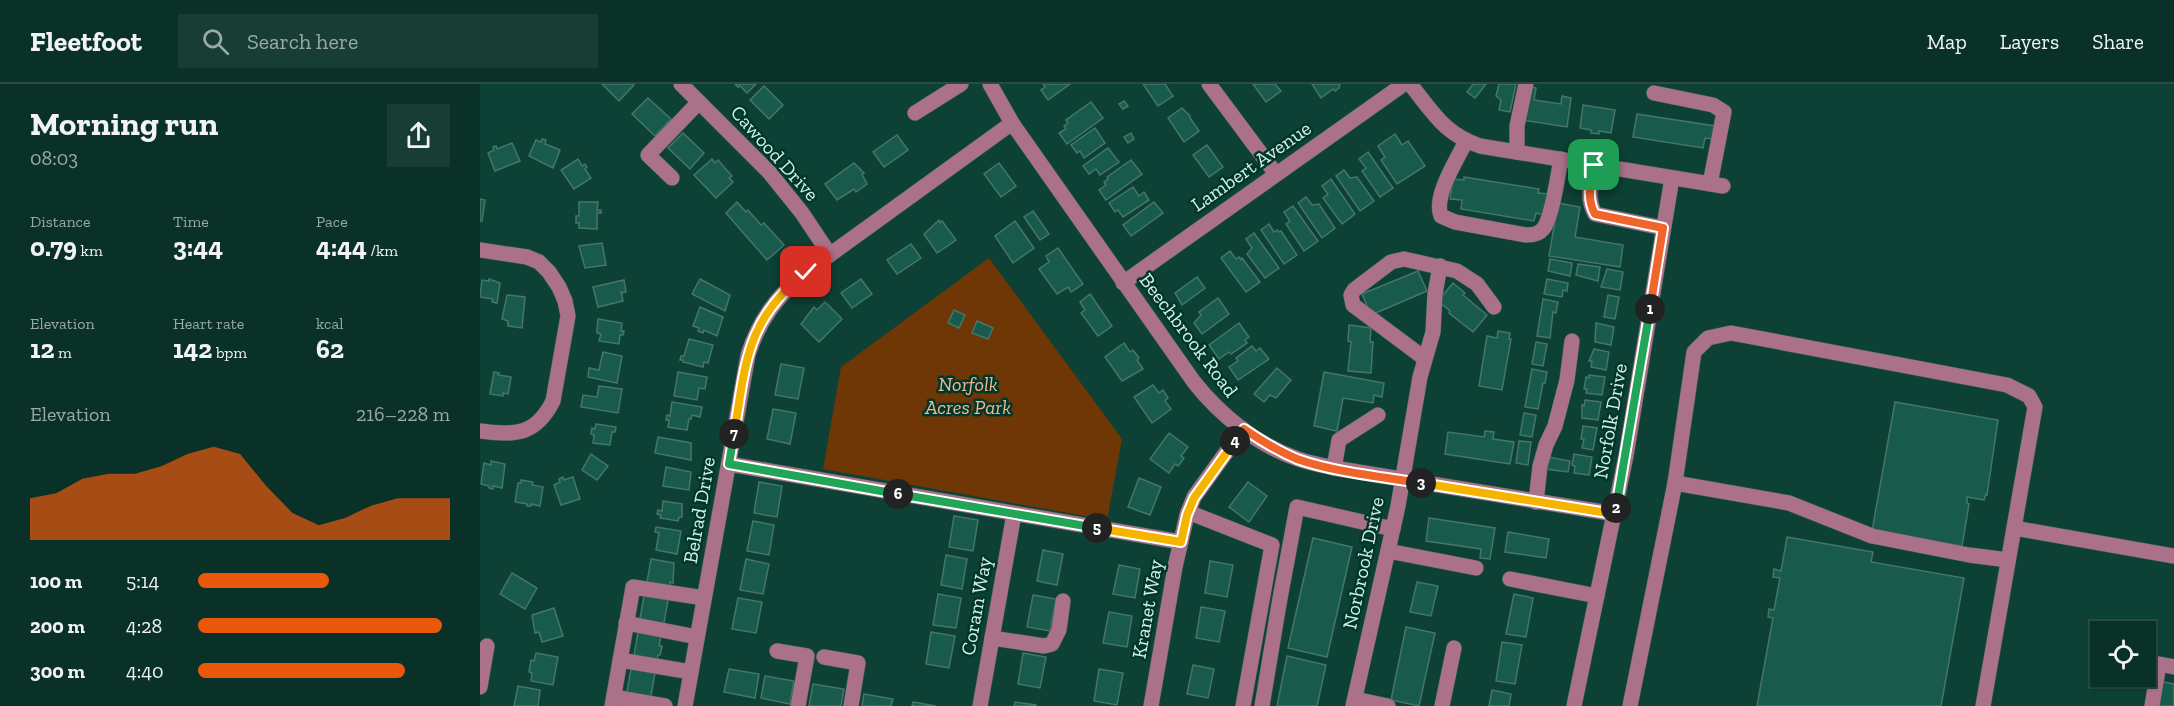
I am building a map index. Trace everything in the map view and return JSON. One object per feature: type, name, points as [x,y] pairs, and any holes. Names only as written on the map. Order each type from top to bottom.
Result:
[{"type":"street","name":"Cawood Drive","points":[[681,84],[769,172],[802,213],[830,255]]},
{"type":"street","points":[[915,112],[961,84]]},
{"type":"street","name":"Beechbrook Road","points":[[990,84],[1012,123],[1204,396],[1224,415],[1262,442],[1297,459],[1334,468],[1614,514]]},
{"type":"street","points":[[1209,84],[1276,174]]},
{"type":"street","name":"Lambert Avenue","points":[[1123,283],[1404,84]]},
{"type":"street","points":[[1410,84],[1446,128],[1466,141],[1480,146],[1716,185],[1725,112],[1713,105],[1654,93]]},
{"type":"street","points":[[1517,152],[1517,126],[1526,84]]},
{"type":"street","points":[[672,178],[648,155],[699,102]]},
{"type":"street","name":"Belrad Drive","points":[[685,706],[748,355],[755,334],[769,309],[791,284],[1012,123]]},
{"type":"street","points":[[1466,141],[1439,202],[1441,216],[1455,222],[1526,236],[1538,233],[1546,225],[1561,159]]},
{"type":"street","points":[[1594,165],[1590,205],[1595,214],[1663,228]]},
{"type":"street","name":"Norfolk Drive","points":[[1574,706],[1614,514],[1672,178]]},
{"type":"street","points":[[480,250],[527,257],[539,262],[559,287],[568,316],[554,401],[547,413],[538,423],[515,434],[480,431]]},
{"type":"street","points":[[1424,358],[1353,305],[1351,295],[1354,290],[1391,262],[1404,259],[1457,271],[1477,284],[1494,307]]},
{"type":"street","name":"Norbrook Drive","points":[[1354,703],[1403,481],[1424,358],[1433,332],[1435,294],[1440,267]]},
{"type":"street","points":[[1630,706],[1675,483],[1694,352],[1708,338],[1731,333],[2007,385],[2029,396],[2035,406],[1983,706]]},
{"type":"street","points":[[1536,501],[1540,466],[1555,426],[1567,380],[1572,341]]},
{"type":"street","points":[[1334,468],[1339,440],[1378,415]]},
{"type":"street","name":"Kranet Way","points":[[1151,706],[1188,512],[1194,498],[1244,429]]},
{"type":"street","points":[[729,464],[1181,542]]},
{"type":"street","points":[[1675,483],[1789,503],[1872,536],[1968,555],[2008,560]]},
{"type":"street","points":[[1262,706],[1297,507],[1393,529]]},
{"type":"street","points":[[1188,512],[1272,545],[1243,706]]},
{"type":"street","name":"Coram Way","points":[[980,706],[1014,514]]},
{"type":"street","points":[[2014,528],[2174,556]]},
{"type":"street","points":[[1388,551],[1476,568]]},
{"type":"street","points":[[1510,579],[1597,596]]},
{"type":"street","points":[[665,706],[613,701],[633,587],[704,598]]},
{"type":"street","points":[[992,638],[1044,646],[1052,644],[1059,630],[1063,601]]},
{"type":"street","points":[[626,623],[697,637]]},
{"type":"street","points":[[480,687],[487,646]]},
{"type":"street","points":[[1442,706],[1454,648]]},
{"type":"street","points":[[777,651],[807,656],[798,706]]},
{"type":"street","points":[[824,657],[858,663],[850,706]]},
{"type":"street","points":[[620,660],[691,672]]},
{"type":"street","points":[[2152,706],[2159,664],[2174,667]]},
{"type":"street","points":[[1354,703],[1388,706]]},
{"type":"green space","name":"Norfolk Acres Park","points":[[989,258],[1122,439],[1107,520],[823,469],[841,367]]},
{"type":"building","points":[[602,84],[633,84],[634,85],[619,101]]},
{"type":"building","points":[[735,84],[756,84],[747,93]]},
{"type":"building","points":[[1043,84],[1070,84],[1048,100],[1041,90],[1045,87]]},
{"type":"building","points":[[1143,84],[1165,84],[1173,96],[1158,106]]},
{"type":"building","points":[[1253,84],[1275,84],[1281,91],[1266,102]]},
{"type":"building","points":[[1312,84],[1340,84],[1335,91],[1333,89],[1321,98]]},
{"type":"building","points":[[1473,84],[1486,84],[1475,98],[1467,92]]},
{"type":"building","points":[[1499,84],[1516,84],[1510,112],[1499,110],[1501,100],[1496,96]]},
{"type":"building","points":[[764,86],[783,105],[769,119],[750,100]]},
{"type":"building","points":[[1527,86],[1536,88],[1534,100],[1561,104],[1562,96],[1571,98],[1567,127],[1522,120]]},
{"type":"building","points":[[648,98],[671,119],[655,136],[632,114]]},
{"type":"building","points":[[1124,101],[1128,106],[1123,109],[1119,104]]},
{"type":"building","points":[[1091,102],[1103,118],[1067,144],[1059,133],[1066,129],[1064,126],[1068,123],[1066,120]]},
{"type":"building","points":[[1583,105],[1615,110],[1611,133],[1599,131],[1599,134],[1591,133],[1591,130],[1580,128]]},
{"type":"building","points":[[1182,108],[1199,131],[1184,142],[1168,118]]},
{"type":"building","points":[[1637,114],[1715,126],[1713,139],[1705,138],[1703,148],[1633,137]]},
{"type":"building","points":[[1095,128],[1105,143],[1084,158],[1080,151],[1077,153],[1071,145]]},
{"type":"building","points":[[683,133],[704,153],[690,169],[668,148]]},
{"type":"building","points":[[1131,133],[1134,139],[1128,143],[1124,137]]},
{"type":"building","points":[[1395,134],[1402,145],[1408,141],[1425,166],[1397,184],[1381,160],[1385,157],[1378,146]]},
{"type":"building","points":[[897,135],[908,150],[884,167],[873,152]]},
{"type":"building","points":[[542,139],[546,140],[545,144],[560,150],[553,168],[529,156],[536,140],[541,142]]},
{"type":"building","points":[[512,143],[520,161],[495,171],[488,153],[494,150],[493,147],[496,146],[497,149]]},
{"type":"building","points":[[1207,145],[1223,167],[1209,177],[1193,155]]},
{"type":"building","points":[[1108,148],[1119,162],[1100,175],[1096,169],[1089,174],[1083,166]]},
{"type":"building","points":[[1368,152],[1393,188],[1380,197],[1362,171],[1366,168],[1359,159]]},
{"type":"building","points":[[578,159],[582,166],[585,164],[587,167],[585,169],[591,178],[574,189],[561,170]]},
{"type":"building","points":[[712,159],[715,163],[718,160],[732,176],[729,178],[733,182],[716,198],[694,175]]},
{"type":"building","points":[[1131,160],[1142,174],[1106,200],[1099,190],[1106,185],[1104,182],[1108,179],[1107,177]]},
{"type":"building","points":[[854,163],[864,173],[862,174],[867,184],[856,192],[854,189],[837,200],[825,184]]},
{"type":"building","points":[[999,163],[1016,186],[1001,197],[984,174]]},
{"type":"building","points":[[1344,170],[1350,178],[1357,177],[1374,201],[1360,211],[1336,176]]},
{"type":"building","points":[[1464,177],[1539,189],[1538,193],[1548,194],[1545,215],[1536,213],[1534,221],[1461,209],[1462,200],[1450,199],[1453,179],[1464,180]]},
{"type":"building","points":[[1331,179],[1355,214],[1342,224],[1323,198],[1328,194],[1322,186]]},
{"type":"building","points":[[1133,187],[1139,196],[1144,192],[1149,200],[1123,217],[1118,210],[1115,212],[1109,203]]},
{"type":"building","points":[[1306,197],[1312,205],[1319,204],[1335,228],[1322,238],[1298,203]]},
{"type":"building","points":[[480,199],[485,200],[482,221],[480,221]]},
{"type":"building","points":[[579,202],[598,202],[597,210],[601,210],[601,213],[597,213],[597,229],[579,228],[576,216],[579,216]]},
{"type":"building","points":[[737,202],[746,212],[748,210],[761,225],[764,223],[784,245],[767,260],[726,213]]},
{"type":"building","points":[[1154,202],[1163,213],[1131,236],[1123,225]]},
{"type":"building","points":[[1558,203],[1580,207],[1575,237],[1623,245],[1620,267],[1549,256]]},
{"type":"building","points":[[1293,206],[1318,241],[1304,251],[1286,224],[1290,221],[1284,212]]},
{"type":"building","points":[[1033,211],[1049,234],[1040,240],[1024,217]]},
{"type":"building","points":[[939,220],[956,240],[937,253],[924,234]]},
{"type":"building","points":[[1015,221],[1034,248],[1013,263],[995,236]]},
{"type":"building","points":[[1269,224],[1274,232],[1281,231],[1297,255],[1284,264],[1261,230]]},
{"type":"building","points":[[1254,233],[1279,268],[1265,278],[1247,254],[1252,248],[1246,239]]},
{"type":"building","points":[[602,243],[606,265],[585,268],[579,246]]},
{"type":"building","points":[[911,244],[921,258],[897,274],[887,260]]},
{"type":"building","points":[[1058,248],[1083,284],[1071,292],[1068,287],[1057,294],[1039,269],[1049,262],[1046,256]]},
{"type":"building","points":[[1230,251],[1236,259],[1239,257],[1241,260],[1242,258],[1260,282],[1246,292],[1221,258]]},
{"type":"building","points":[[1550,259],[1572,263],[1570,276],[1548,271]]},
{"type":"building","points":[[1578,264],[1600,267],[1598,281],[1576,275]]},
{"type":"building","points":[[1607,269],[1623,272],[1620,290],[1601,287]]},
{"type":"building","points":[[1418,271],[1427,291],[1371,315],[1362,294]]},
{"type":"building","points":[[1197,277],[1205,288],[1182,305],[1175,293]]},
{"type":"building","points":[[489,279],[500,283],[497,303],[492,302],[493,299],[480,297],[482,280],[489,281]]},
{"type":"building","points":[[700,279],[730,295],[725,311],[692,294]]},
{"type":"building","points":[[861,279],[872,294],[852,308],[841,293]]},
{"type":"building","points":[[1547,279],[1568,283],[1567,291],[1563,290],[1562,297],[1544,294]]},
{"type":"building","points":[[624,280],[626,292],[621,291],[623,301],[598,307],[593,287]]},
{"type":"building","points":[[1453,283],[1465,293],[1463,295],[1487,315],[1473,332],[1438,301]]},
{"type":"building","points":[[1090,294],[1112,326],[1098,336],[1081,313],[1085,310],[1080,302]]},
{"type":"building","points":[[507,295],[525,297],[522,328],[508,326],[508,321],[502,319]]},
{"type":"building","points":[[1608,295],[1619,297],[1615,319],[1604,317]]},
{"type":"building","points":[[1218,298],[1229,314],[1202,334],[1194,323],[1201,315],[1199,312]]},
{"type":"building","points":[[1543,299],[1558,302],[1556,313],[1553,312],[1550,338],[1537,336]]},
{"type":"building","points":[[825,302],[842,319],[819,342],[801,324],[814,307],[817,310]]},
{"type":"building","points":[[700,307],[723,317],[717,336],[704,330],[703,333],[698,331],[699,328],[693,326]]},
{"type":"building","points":[[954,310],[965,315],[959,328],[948,323]]},
{"type":"building","points":[[598,319],[622,323],[621,331],[624,331],[623,335],[620,335],[619,344],[599,341],[601,334],[597,333]]},
{"type":"building","points":[[977,321],[993,328],[988,339],[972,333]]},
{"type":"building","points":[[1239,323],[1249,337],[1245,340],[1247,343],[1219,359],[1209,345]]},
{"type":"building","points":[[1596,323],[1614,327],[1611,345],[1595,342]]},
{"type":"building","points":[[1349,325],[1371,328],[1370,342],[1373,342],[1371,373],[1348,371],[1351,342],[1348,341]]},
{"type":"building","points":[[1498,331],[1510,333],[1509,339],[1511,339],[1502,390],[1479,386],[1487,336],[1497,338]]},
{"type":"building","points":[[689,339],[713,345],[708,363],[704,362],[703,367],[680,360],[681,356],[684,356]]},
{"type":"building","points":[[1536,342],[1547,344],[1543,366],[1532,364]]},
{"type":"building","points":[[1124,343],[1130,352],[1133,350],[1139,358],[1137,360],[1143,369],[1122,381],[1105,357]]},
{"type":"building","points":[[1252,346],[1256,351],[1260,348],[1269,359],[1238,380],[1229,367],[1238,361],[1236,358]]},
{"type":"building","points":[[1594,349],[1609,352],[1606,370],[1591,367],[1592,361],[1589,361]]},
{"type":"building","points":[[603,352],[622,356],[617,383],[588,377],[589,368],[599,370]]},
{"type":"building","points":[[781,364],[804,368],[798,399],[775,395]]},
{"type":"building","points":[[1277,368],[1291,380],[1276,398],[1270,395],[1264,402],[1254,394]]},
{"type":"building","points":[[1532,369],[1547,372],[1538,409],[1525,407]]},
{"type":"building","points":[[494,372],[511,377],[508,394],[503,393],[503,396],[490,394]]},
{"type":"building","points":[[678,372],[707,377],[705,389],[699,388],[697,400],[674,396]]},
{"type":"building","points":[[1324,372],[1384,383],[1382,397],[1374,395],[1373,403],[1343,398],[1337,431],[1314,426]]},
{"type":"building","points":[[1589,375],[1605,377],[1602,395],[1586,393],[1587,389],[1584,389],[1586,377],[1589,378]]},
{"type":"building","points":[[1153,385],[1159,393],[1163,390],[1168,398],[1165,401],[1171,409],[1152,423],[1134,397]]},
{"type":"building","points":[[599,386],[622,389],[618,413],[581,407],[583,395],[597,397]]},
{"type":"building","points":[[1585,400],[1601,402],[1598,420],[1582,418],[1582,405],[1584,406]]},
{"type":"building","points":[[672,402],[702,407],[700,417],[692,415],[689,419],[687,430],[668,427],[669,420],[666,420],[667,415],[670,416]]},
{"type":"building","points":[[1895,402],[1998,420],[1987,495],[1984,500],[1967,497],[1969,504],[1962,546],[1872,531]]},
{"type":"building","points":[[773,409],[796,413],[790,444],[767,439]]},
{"type":"building","points":[[1524,413],[1536,415],[1532,437],[1520,435]]},
{"type":"building","points":[[596,424],[616,427],[615,432],[612,432],[610,445],[593,443],[594,435],[591,434]]},
{"type":"building","points":[[1583,426],[1597,428],[1593,450],[1582,448]]},
{"type":"building","points":[[1485,431],[1494,432],[1493,439],[1514,442],[1510,464],[1445,454],[1448,432],[1484,437]]},
{"type":"building","points":[[1169,433],[1188,447],[1181,456],[1184,458],[1182,461],[1178,466],[1175,464],[1169,473],[1150,459]]},
{"type":"building","points":[[658,437],[691,443],[691,460],[655,453]]},
{"type":"building","points":[[1519,441],[1531,442],[1528,465],[1516,463]]},
{"type":"building","points":[[591,454],[608,466],[597,480],[582,470]]},
{"type":"building","points":[[1574,454],[1592,457],[1589,475],[1574,473],[1575,466],[1572,465]]},
{"type":"building","points":[[1548,457],[1570,461],[1568,472],[1546,469]]},
{"type":"building","points":[[491,461],[505,464],[502,488],[493,486],[493,489],[481,484],[484,463],[491,465]]},
{"type":"building","points":[[666,467],[691,472],[689,490],[663,486]]},
{"type":"building","points":[[563,477],[564,480],[573,477],[580,499],[561,505],[554,485]]},
{"type":"building","points":[[1139,478],[1161,487],[1150,515],[1128,507]]},
{"type":"building","points":[[521,480],[543,487],[540,506],[531,504],[527,506],[527,504],[515,502],[518,483],[521,483]]},
{"type":"building","points":[[759,482],[782,486],[777,517],[754,513]]},
{"type":"building","points":[[1248,482],[1267,496],[1249,522],[1229,507]]},
{"type":"building","points":[[663,501],[682,504],[682,517],[679,517],[678,521],[660,518],[661,515],[657,514],[658,510],[662,511]]},
{"type":"building","points":[[954,516],[978,520],[973,551],[949,547]]},
{"type":"building","points":[[1429,518],[1495,528],[1490,559],[1480,558],[1481,549],[1426,541]]},
{"type":"building","points":[[753,521],[774,525],[769,555],[747,551]]},
{"type":"building","points":[[656,527],[681,531],[677,554],[656,550],[659,533],[655,532]]},
{"type":"building","points":[[1508,532],[1549,539],[1546,558],[1505,552]]},
{"type":"building","points":[[1787,537],[1873,552],[1871,562],[1964,578],[1941,706],[1757,706],[1773,618],[1768,617],[1769,609],[1774,610],[1780,578],[1773,577],[1774,569],[1781,571]]},
{"type":"building","points":[[1313,538],[1352,547],[1327,657],[1288,648]]},
{"type":"building","points":[[1043,550],[1063,554],[1057,585],[1037,581]]},
{"type":"building","points":[[946,555],[967,559],[962,589],[941,585]]},
{"type":"building","points":[[651,559],[674,563],[673,583],[670,582],[669,592],[646,588]]},
{"type":"building","points":[[746,559],[769,564],[763,594],[740,590]]},
{"type":"building","points":[[1210,561],[1233,565],[1227,597],[1205,593]]},
{"type":"building","points":[[1119,565],[1140,569],[1135,598],[1113,594]]},
{"type":"building","points":[[512,573],[537,588],[525,609],[500,594]]},
{"type":"building","points":[[1417,582],[1438,586],[1431,616],[1410,612]]},
{"type":"building","points":[[938,594],[961,598],[956,628],[933,625]]},
{"type":"building","points":[[1514,594],[1533,598],[1526,637],[1506,634]]},
{"type":"building","points":[[1033,595],[1056,599],[1050,631],[1027,627]]},
{"type":"building","points":[[644,596],[668,600],[663,628],[639,624]]},
{"type":"building","points":[[738,598],[762,602],[756,633],[732,629]]},
{"type":"building","points":[[1201,607],[1225,611],[1219,642],[1196,638]]},
{"type":"building","points":[[554,608],[563,636],[542,642],[539,632],[535,633],[532,615]]},
{"type":"building","points":[[1109,612],[1132,616],[1127,647],[1103,643]]},
{"type":"building","points":[[1406,627],[1435,633],[1419,706],[1391,700]]},
{"type":"building","points":[[638,632],[661,636],[659,646],[662,646],[656,665],[633,661]]},
{"type":"building","points":[[931,632],[955,636],[949,668],[926,664]]},
{"type":"building","points":[[1502,642],[1522,645],[1515,684],[1496,681]]},
{"type":"building","points":[[536,653],[558,657],[553,685],[531,681],[532,673],[529,672],[531,660],[534,661]]},
{"type":"building","points":[[1023,653],[1046,657],[1040,688],[1018,684]]},
{"type":"building","points":[[1287,656],[1326,665],[1317,706],[1277,706]]},
{"type":"building","points":[[1193,665],[1214,669],[1208,698],[1187,694]]},
{"type":"building","points":[[631,669],[655,673],[650,701],[626,697]]},
{"type":"building","points":[[729,669],[759,674],[755,698],[724,692]]},
{"type":"building","points":[[1099,669],[1123,673],[1117,705],[1094,701]]},
{"type":"building","points":[[765,676],[794,681],[790,704],[761,698]]},
{"type":"building","points":[[2163,682],[2174,684],[2174,706],[2157,706]]},
{"type":"building","points":[[813,684],[844,689],[841,706],[809,706]]},
{"type":"building","points":[[518,686],[540,690],[538,706],[514,706]]},
{"type":"building","points":[[1492,690],[1511,694],[1509,706],[1489,706]]},
{"type":"building","points":[[864,694],[893,699],[891,706],[862,706]]},
{"type":"building","points":[[913,702],[936,706],[912,706]]},
{"type":"building","points":[[1015,702],[1036,705],[1036,706],[1014,706]]},
{"type":"route","points":[[806,272],[779,296],[761,321],[755,334],[748,355],[729,464],[1181,542],[1187,515],[1194,498],[1244,429],[1262,442],[1297,459],[1334,468],[1614,514],[1626,456],[1663,228],[1595,214],[1590,205],[1594,165]]}]
